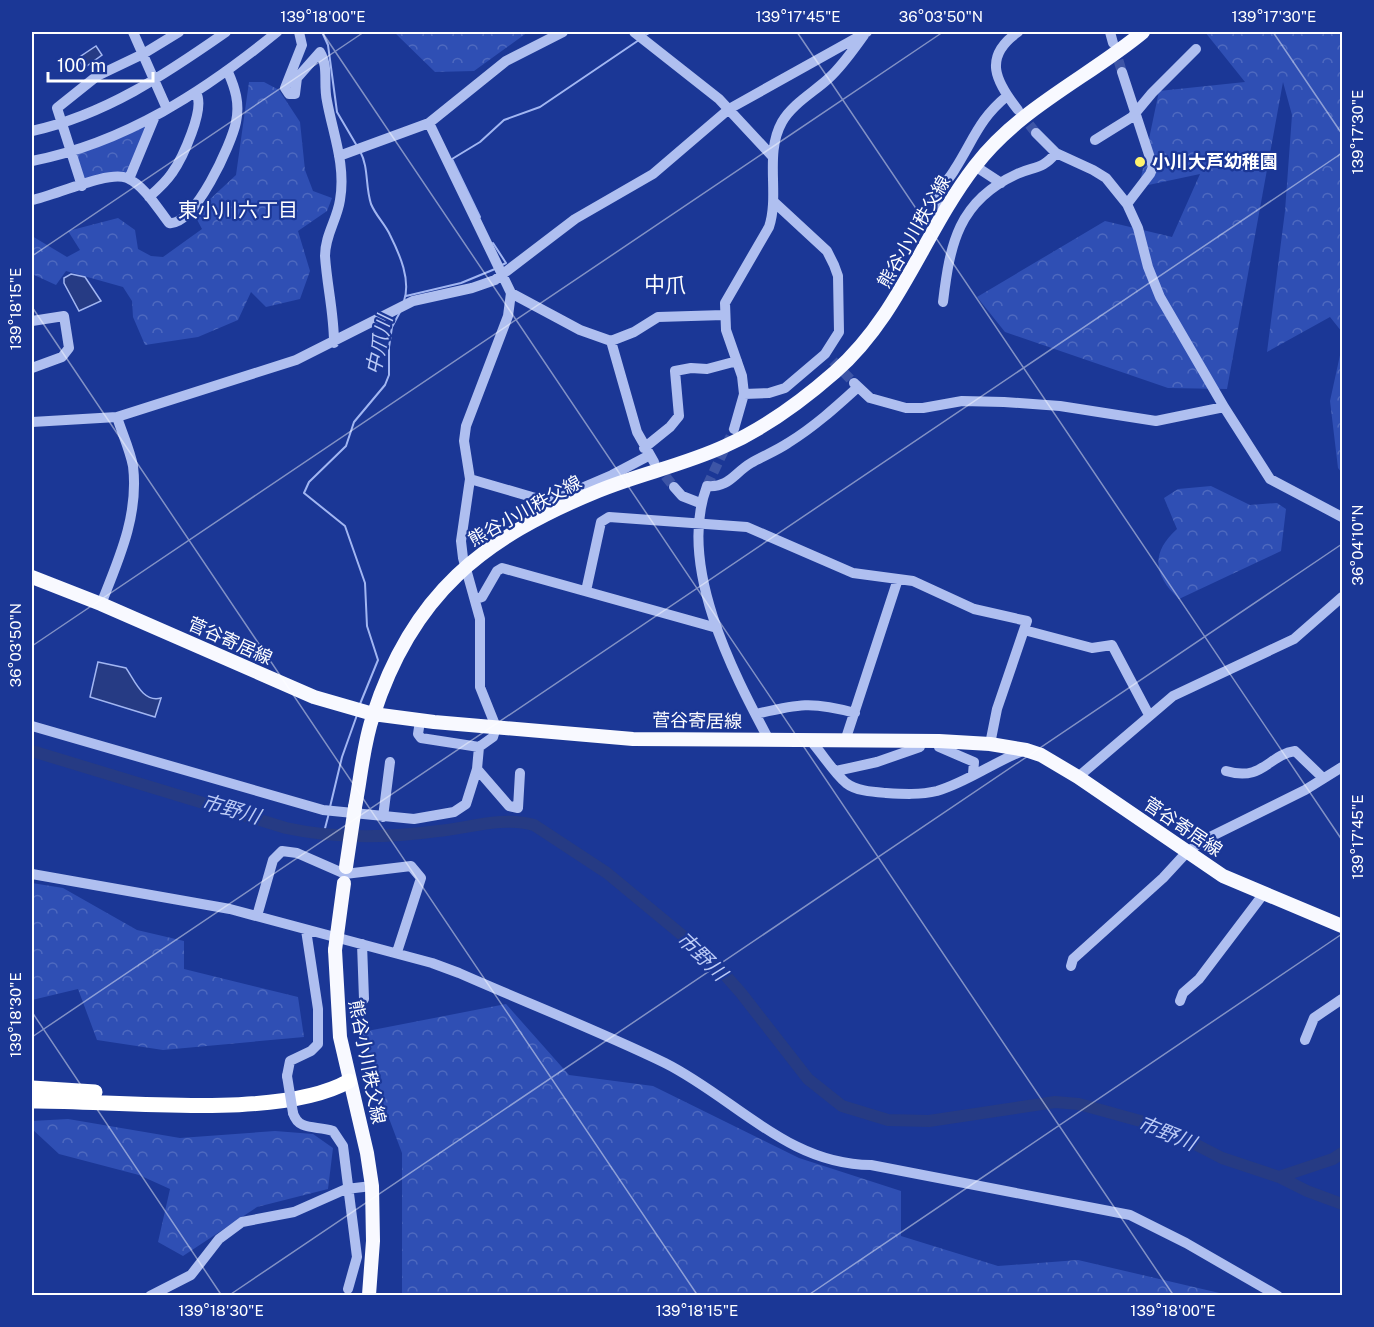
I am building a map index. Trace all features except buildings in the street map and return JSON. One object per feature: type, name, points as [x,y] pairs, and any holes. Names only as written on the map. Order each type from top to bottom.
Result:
[{"type":"highway","points":[[32,1088],[85,1092],[227,1094],[280,1091],[332,1080],[349,1080]]},
{"type":"highway","points":[[32,1101],[255,1103],[335,1089],[349,1080]]},
{"type":"main road","name":"熊谷小川秩父線","points":[[369,1295],[373,1241],[372,1185],[367,1153],[349,1080],[337,1009],[335,950],[355,807],[373,714],[410,629],[432,599],[465,566],[503,539],[589,495],[723,447],[746,436],[810,393],[839,369],[874,331],[908,281],[946,211],[975,166],[1010,128],[1118,53],[1143,32]]},
{"type":"main road","name":"菅谷寄居線","points":[[32,577],[101,604],[314,697],[373,714],[420,721],[633,739],[939,741],[990,744],[1026,750],[1041,755],[1078,777],[1223,876],[1266,892],[1342,926]]},
{"type":"street","points":[[133,32],[166,110]]},
{"type":"street","points":[[82,186],[57,108],[97,76],[143,54],[179,32]]},
{"type":"street","points":[[32,131],[61,123],[154,81],[226,32]]},
{"type":"street","points":[[32,161],[70,152],[155,116],[228,72],[277,32]]},
{"type":"street","points":[[299,32],[302,45],[285,88],[289,94],[296,94],[297,78],[321,52],[326,69],[327,102],[338,138],[342,181],[340,202],[326,236],[326,257],[334,314],[334,343]]},
{"type":"street","points":[[339,156],[429,123],[506,61],[563,32]]},
{"type":"street","points":[[634,32],[729,110],[773,157]]},
{"type":"street","points":[[32,422],[117,417],[296,360],[334,343],[412,301],[472,288],[503,275],[575,219],[652,174],[729,110],[866,32]]},
{"type":"street","points":[[734,429],[744,394],[724,315],[728,296],[768,227],[774,202],[773,157],[781,123],[792,109],[830,77],[866,32]]},
{"type":"street","points":[[1018,32],[1003,46],[996,66],[998,82],[1018,110]]},
{"type":"street","points":[[1095,140],[1135,114],[1152,93],[1196,49]]},
{"type":"street","points":[[32,200],[109,177],[129,179],[149,197],[172,224],[202,198],[236,124],[236,91],[228,72]]},
{"type":"street","points":[[1122,72],[1153,167],[1126,204]]},
{"type":"street","points":[[149,197],[174,171],[198,114],[199,97],[196,93]]},
{"type":"street","points":[[946,211],[936,204],[936,195],[954,171],[988,112],[1007,96]]},
{"type":"street","points":[[129,179],[155,116]]},
{"type":"street","points":[[429,123],[512,292],[580,330],[611,341],[633,332],[658,317],[724,315]]},
{"type":"street","points":[[1036,132],[1056,153],[1100,174],[1116,188],[1138,228],[1148,267],[1160,297],[1224,407],[1270,479],[1342,517]]},
{"type":"street","points":[[943,302],[954,238],[978,199],[1017,174],[1045,166],[1056,153]]},
{"type":"street","points":[[975,166],[1001,183]]},
{"type":"street","points":[[744,394],[769,393],[785,388],[829,357],[839,332],[838,276],[827,251],[774,202]]},
{"type":"street","points":[[420,721],[418,734],[421,738],[479,747],[493,737],[496,727],[480,687],[480,619],[465,566],[461,541],[470,479],[464,441],[466,426],[508,316],[512,292]]},
{"type":"street","points":[[32,321],[64,316],[69,348],[62,357],[32,368]]},
{"type":"street","points":[[611,341],[631,415],[650,455]]},
{"type":"street","points":[[470,479],[549,502],[612,475],[650,455],[679,416],[675,371],[691,368],[707,369],[737,361]]},
{"type":"street","points":[[770,740],[739,684],[717,628],[704,577],[697,524],[700,503],[707,486],[717,487],[727,483],[749,464],[787,444],[822,420],[856,385],[870,398],[906,408],[923,408],[954,401],[1004,402],[1060,406],[1156,421],[1224,407]]},
{"type":"street","points":[[101,604],[126,539],[135,495],[133,465],[117,417]]},
{"type":"street","points":[[674,487],[682,496],[700,503]]},
{"type":"street","points":[[586,591],[604,520],[609,517],[747,528],[853,573],[913,581],[975,609],[1027,621],[997,709],[990,744]]},
{"type":"street","points":[[476,599],[482,597],[497,571],[502,568],[717,628]]},
{"type":"street","points":[[846,741],[898,579]]},
{"type":"street","points":[[1078,777],[1173,696],[1294,639],[1342,597]]},
{"type":"street","points":[[1024,630],[1092,648],[1112,645],[1149,715]]},
{"type":"street","points":[[756,714],[802,705],[823,704],[855,713]]},
{"type":"street","points":[[32,726],[323,810],[414,819],[459,810],[468,800],[477,769],[479,747]]},
{"type":"street","points":[[810,740],[844,782],[854,787],[899,794],[936,791],[998,760],[1026,750]]},
{"type":"street","points":[[836,771],[877,762],[920,747],[921,741]]},
{"type":"street","points":[[939,741],[939,747],[974,762],[973,774]]},
{"type":"street","points":[[1226,771],[1243,775],[1253,773],[1296,751],[1323,778]]},
{"type":"street","points":[[383,817],[390,762]]},
{"type":"street","points":[[1071,966],[1073,959],[1163,878],[1187,852],[1204,840],[1342,767]]},
{"type":"street","points":[[477,769],[509,806],[518,808],[520,774]]},
{"type":"street","points":[[257,916],[273,860],[282,851],[297,853],[345,875],[411,866],[421,878],[397,952]]},
{"type":"street","points":[[32,874],[257,916],[397,952],[459,973],[666,1064],[808,1154],[850,1165],[871,1166],[1130,1215],[1186,1243],[1278,1296]]},
{"type":"street","points":[[1180,1001],[1183,993],[1199,979],[1266,892]]},
{"type":"street","points":[[306,930],[318,1009],[318,1044],[311,1051],[290,1061],[287,1076],[293,1113],[300,1125],[326,1128],[339,1138],[357,1257],[348,1289]]},
{"type":"street","points":[[363,944],[364,999]]},
{"type":"street","points":[[1305,1040],[1314,1018],[1342,999]]},
{"type":"street","points":[[150,1296],[191,1275],[219,1239],[242,1222],[294,1212],[346,1189],[372,1185]]},
{"type":"green space","points":[[394,32],[528,32],[474,71],[435,72]]},
{"type":"green space","points":[[1205,32],[1342,32],[1342,332],[1330,317],[1267,352],[1285,211],[1292,115],[1283,82],[1227,389],[1168,388],[1005,332],[977,297],[1105,221],[1172,237],[1200,174],[1139,187],[1159,91],[1245,82]]},
{"type":"green space","points":[[249,82],[264,82],[279,90],[300,122],[305,170],[313,191],[332,198],[327,211],[298,231],[310,271],[300,299],[266,307],[251,292],[238,320],[198,337],[145,345],[133,317],[132,301],[123,287],[66,271],[56,285],[32,274],[32,236],[67,257],[80,250],[68,231],[118,218],[135,230],[138,249],[151,256],[163,257],[202,229],[194,214],[236,175]]},
{"type":"green space","points":[[148,122],[128,173],[85,183],[76,153]]},
{"type":"green space","points":[[1342,346],[1342,473],[1338,468],[1330,401]]},
{"type":"green space","points":[[1211,486],[1250,505],[1277,503],[1286,509],[1281,551],[1179,599],[1164,582],[1158,564],[1162,547],[1177,529],[1164,498],[1178,489]]},
{"type":"green space","points":[[32,883],[63,888],[137,930],[184,941],[184,969],[298,997],[304,1037],[163,1050],[97,1040],[78,989],[32,1000]]},
{"type":"green space","points":[[506,1004],[569,1075],[653,1086],[799,1158],[901,1191],[901,1236],[998,1266],[1078,1260],[1228,1295],[402,1295],[402,1153],[357,1033]]},
{"type":"green space","points":[[68,1119],[180,1138],[275,1131],[313,1134],[333,1148],[328,1189],[257,1207],[183,1256],[158,1242],[170,1189],[139,1175],[59,1154],[32,1129],[32,1121]]},
{"type":"shaded area","points":[[96,46],[102,55],[84,68],[78,58]]},
{"type":"shaded area","points":[[71,274],[85,277],[101,301],[79,311],[64,283],[64,278]]},
{"type":"shaded area","points":[[98,662],[126,668],[144,694],[155,699],[161,698],[155,717],[90,697]]},
{"type":"waterway","points":[[322,32],[328,45],[337,112],[357,146]]},
{"type":"waterway","name":"中爪川","points":[[644,36],[651,32]]},
{"type":"waterway","name":"中爪川","points":[[480,217],[452,159],[480,142],[504,120],[540,107],[639,40]]},
{"type":"waterway","points":[[360,151],[365,164],[371,204],[386,227],[403,268],[406,285],[404,301]]},
{"type":"waterway","name":"中爪川","points":[[493,243],[506,263],[502,265]]},
{"type":"waterway","name":"中爪川","points":[[406,296],[461,283],[495,269]]},
{"type":"waterway","name":"中爪川","points":[[360,704],[378,660],[367,626],[365,583],[345,526],[304,493],[309,482],[346,446],[354,422],[385,385],[389,375],[392,327],[400,312]]},
{"type":"waterway","name":"中爪川","points":[[330,807],[342,757],[357,715]]},
{"type":"waterway","name":"市野川","points":[[32,751],[305,832],[343,836],[381,836],[450,830],[499,822],[534,825],[607,873],[711,959],[741,993],[808,1079],[842,1106],[888,1120],[929,1121],[1055,1102],[1079,1104],[1162,1127],[1222,1158],[1279,1177],[1307,1191],[1342,1204]]},
{"type":"waterway","name":"中爪川","points":[[323,836],[329,813]]},
{"type":"waterway","points":[[1279,1177],[1333,1159],[1342,1153]]},
{"type":"tunnel","points":[[1114,46],[1122,72]]},
{"type":"tunnel","points":[[1020,113],[1036,133]]},
{"type":"tunnel","points":[[833,361],[854,383]]},
{"type":"tunnel","points":[[707,486],[734,429]]},
{"type":"tunnel","points":[[656,464],[674,487]]},
{"type":"place","name":"小川大芦幼稚園","points":[[1140,162]]},
{"type":"district","name":"東小川六丁目","points":[[238,210]]},
{"type":"district","name":"中爪","points":[[665,285]]}]
